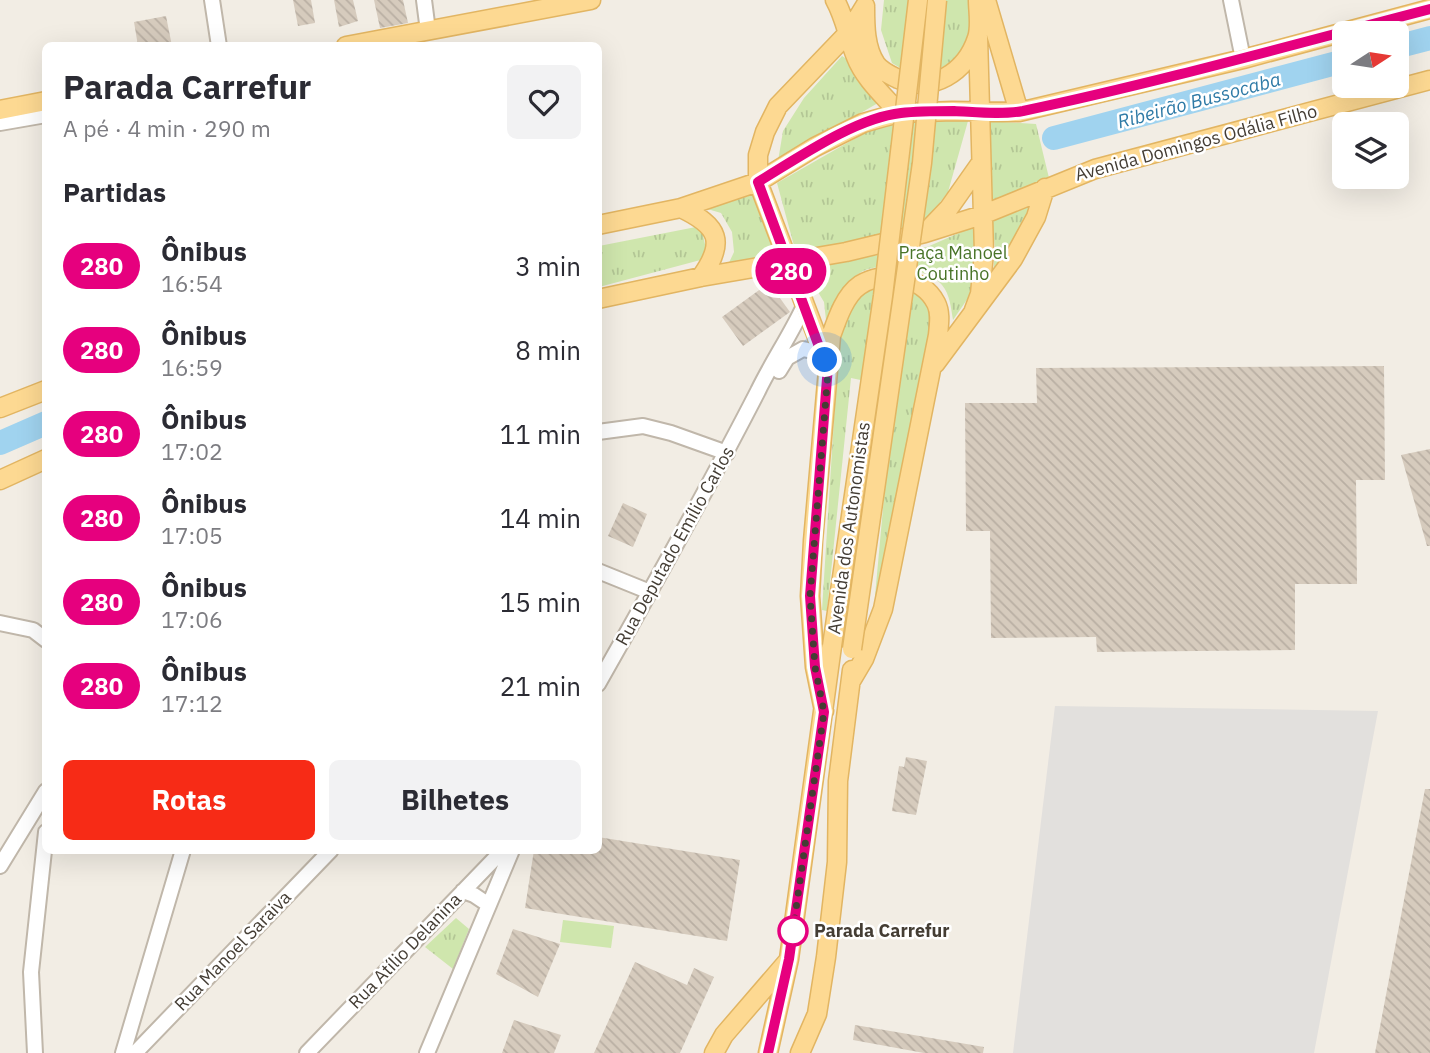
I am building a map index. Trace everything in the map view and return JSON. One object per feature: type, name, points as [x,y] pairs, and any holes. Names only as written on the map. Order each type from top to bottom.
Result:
[{"type":"main road","points":[[366,42],[591,0]]},
{"type":"main road","points":[[835,0],[849,32],[856,59],[899,113]]},
{"type":"main road","name":"Avenida dos Autonomistas","points":[[768,1053],[789,959],[883,296],[918,0]]},
{"type":"main road","name":"Avenida dos Autonomistas","points":[[800,1053],[817,1014],[826,957],[837,862],[838,780],[851,681],[852,649],[922,163],[937,0]]},
{"type":"main road","points":[[974,310],[983,274],[978,0]]},
{"type":"main road","points":[[986,0],[1019,112]]},
{"type":"main road","points":[[825,359],[758,182],[758,155],[765,132],[778,106],[849,32],[866,3]]},
{"type":"main road","points":[[866,3],[869,52],[877,66],[889,75],[912,85],[943,80],[960,67],[978,36]]},
{"type":"main road","points":[[602,224],[681,208],[758,182],[815,147],[863,123],[899,113],[1019,112],[1243,59],[1430,9]]},
{"type":"main road","name":"Avenida Domingos Odália Filho","points":[[602,298],[925,233],[982,215],[1095,169],[1430,80]]},
{"type":"main road","points":[[0,110],[42,102]]},
{"type":"main road","points":[[925,233],[949,208],[980,164]]},
{"type":"main road","points":[[930,370],[1013,259],[1036,217],[1045,188]]},
{"type":"main road","points":[[681,208],[710,226],[716,236],[717,249],[701,277]]},
{"type":"main road","points":[[824,712],[815,667],[810,596],[825,359],[837,319],[850,296],[858,286],[890,276],[914,282],[929,292],[937,304],[940,319],[883,610],[864,659],[851,681]]},
{"type":"main road","points":[[0,408],[42,392]]},
{"type":"main road","points":[[0,480],[42,461]]},
{"type":"main road","points":[[714,1053],[724,1035],[789,959]]},
{"type":"street","points":[[212,0],[218,42]]},
{"type":"street","points":[[424,0],[428,30]]},
{"type":"street","points":[[1231,0],[1243,59]]},
{"type":"street","points":[[0,123],[42,116]]},
{"type":"street","name":"Rua Deputado Emílio Carlos","points":[[602,677],[727,453],[804,306]]},
{"type":"street","name":"Rua Deputado Emílio Carlos","points":[[750,408],[765,394],[787,358],[803,349],[825,359]]},
{"type":"street","points":[[602,431],[643,426],[727,453]]},
{"type":"street","points":[[602,573],[650,592]]},
{"type":"street","points":[[0,624],[33,630],[42,637]]},
{"type":"street","points":[[0,866],[42,798]]},
{"type":"street","points":[[36,1053],[31,972],[44,854]]},
{"type":"street","points":[[123,1053],[182,854]]},
{"type":"street","name":"Rua Manoel Saraiva","points":[[135,1053],[327,854]]},
{"type":"street","name":"Rua Atílio Delanina","points":[[307,1053],[499,854]]},
{"type":"street","points":[[427,1053],[510,854]]},
{"type":"street","points":[[463,891],[489,905]]},
{"type":"green space","points":[[884,0],[971,0],[972,35],[955,59],[940,69],[914,76],[892,63],[881,30]]},
{"type":"green space","points":[[842,56],[859,71],[878,103],[778,161],[783,131],[804,98]]},
{"type":"green space","points":[[906,117],[968,121],[948,192],[922,226],[796,253],[777,183],[868,131]]},
{"type":"green space","points":[[988,121],[1036,124],[1049,178],[990,201]]},
{"type":"green space","points":[[756,194],[783,259],[727,267],[734,252],[732,232],[721,213],[704,208]]},
{"type":"green space","points":[[1034,201],[1034,212],[993,278],[995,249],[992,219]]},
{"type":"green space","points":[[701,226],[708,258],[602,286],[602,245]]},
{"type":"green space","name":"Praça Manoel Coutinho","points":[[975,226],[977,285],[953,320],[947,293],[935,279],[913,270],[888,266],[875,267],[857,275],[826,320],[824,302],[803,267],[927,247]]},
{"type":"green space","points":[[887,282],[929,296],[937,330],[922,367],[879,598],[875,596],[894,387],[851,378],[827,611],[822,610],[839,340],[844,321],[864,290]]},
{"type":"green space","points":[[456,918],[469,929],[453,969],[425,947]]},
{"type":"green space","points":[[563,920],[614,926],[611,948],[560,942]]},
{"type":"shaded area","points":[[1055,706],[1378,711],[1314,1053],[1013,1053]]},
{"type":"building","points":[[293,0],[311,0],[315,23],[298,26]]},
{"type":"building","points":[[334,0],[353,0],[358,21],[339,27]]},
{"type":"building","points":[[374,0],[403,0],[408,23],[380,28]]},
{"type":"building","points":[[166,16],[171,42],[137,42],[134,22]]},
{"type":"building","points":[[769,283],[790,312],[743,346],[722,317]]},
{"type":"building","points":[[1384,366],[1385,480],[1356,480],[1357,584],[1295,584],[1295,650],[1097,652],[1096,637],[991,638],[990,531],[966,531],[965,403],[1037,403],[1036,368]]},
{"type":"building","points":[[1430,449],[1430,546],[1427,546],[1401,455]]},
{"type":"building","points":[[623,503],[647,514],[633,547],[608,536]]},
{"type":"building","points":[[906,757],[927,761],[916,815],[892,811],[899,766],[904,767]]},
{"type":"building","points":[[1425,789],[1430,789],[1430,1053],[1375,1053]]},
{"type":"building","points":[[602,838],[740,860],[727,941],[525,908],[533,854],[602,854]]},
{"type":"building","points":[[513,929],[560,944],[538,997],[496,974]]},
{"type":"building","points":[[635,962],[687,985],[694,968],[714,977],[680,1053],[594,1053]]},
{"type":"building","points":[[514,1020],[561,1035],[554,1053],[502,1053]]},
{"type":"building","points":[[855,1025],[984,1047],[983,1053],[924,1053],[853,1040]]},
{"type":"waterway","name":"Ribeirão Bussocaba","points":[[1409,44],[1430,38]]},
{"type":"waterway","name":"Ribeirão Bussocaba","points":[[1054,138],[1332,64]]},
{"type":"waterway","name":"Ribeirão Bussocaba","points":[[0,443],[42,425]]},
{"type":"bus line","name":"280","points":[[768,1053],[789,959],[824,712],[815,667],[810,596],[828,366],[758,182],[815,147],[863,123],[899,113],[1019,112],[1243,59],[1430,9]]},
{"type":"place","name":"Parada Carrefur","points":[[793,931]]},
{"type":"route","points":[[793,931],[792,937],[824,712],[815,667],[810,596],[828,372],[825,360]]}]
